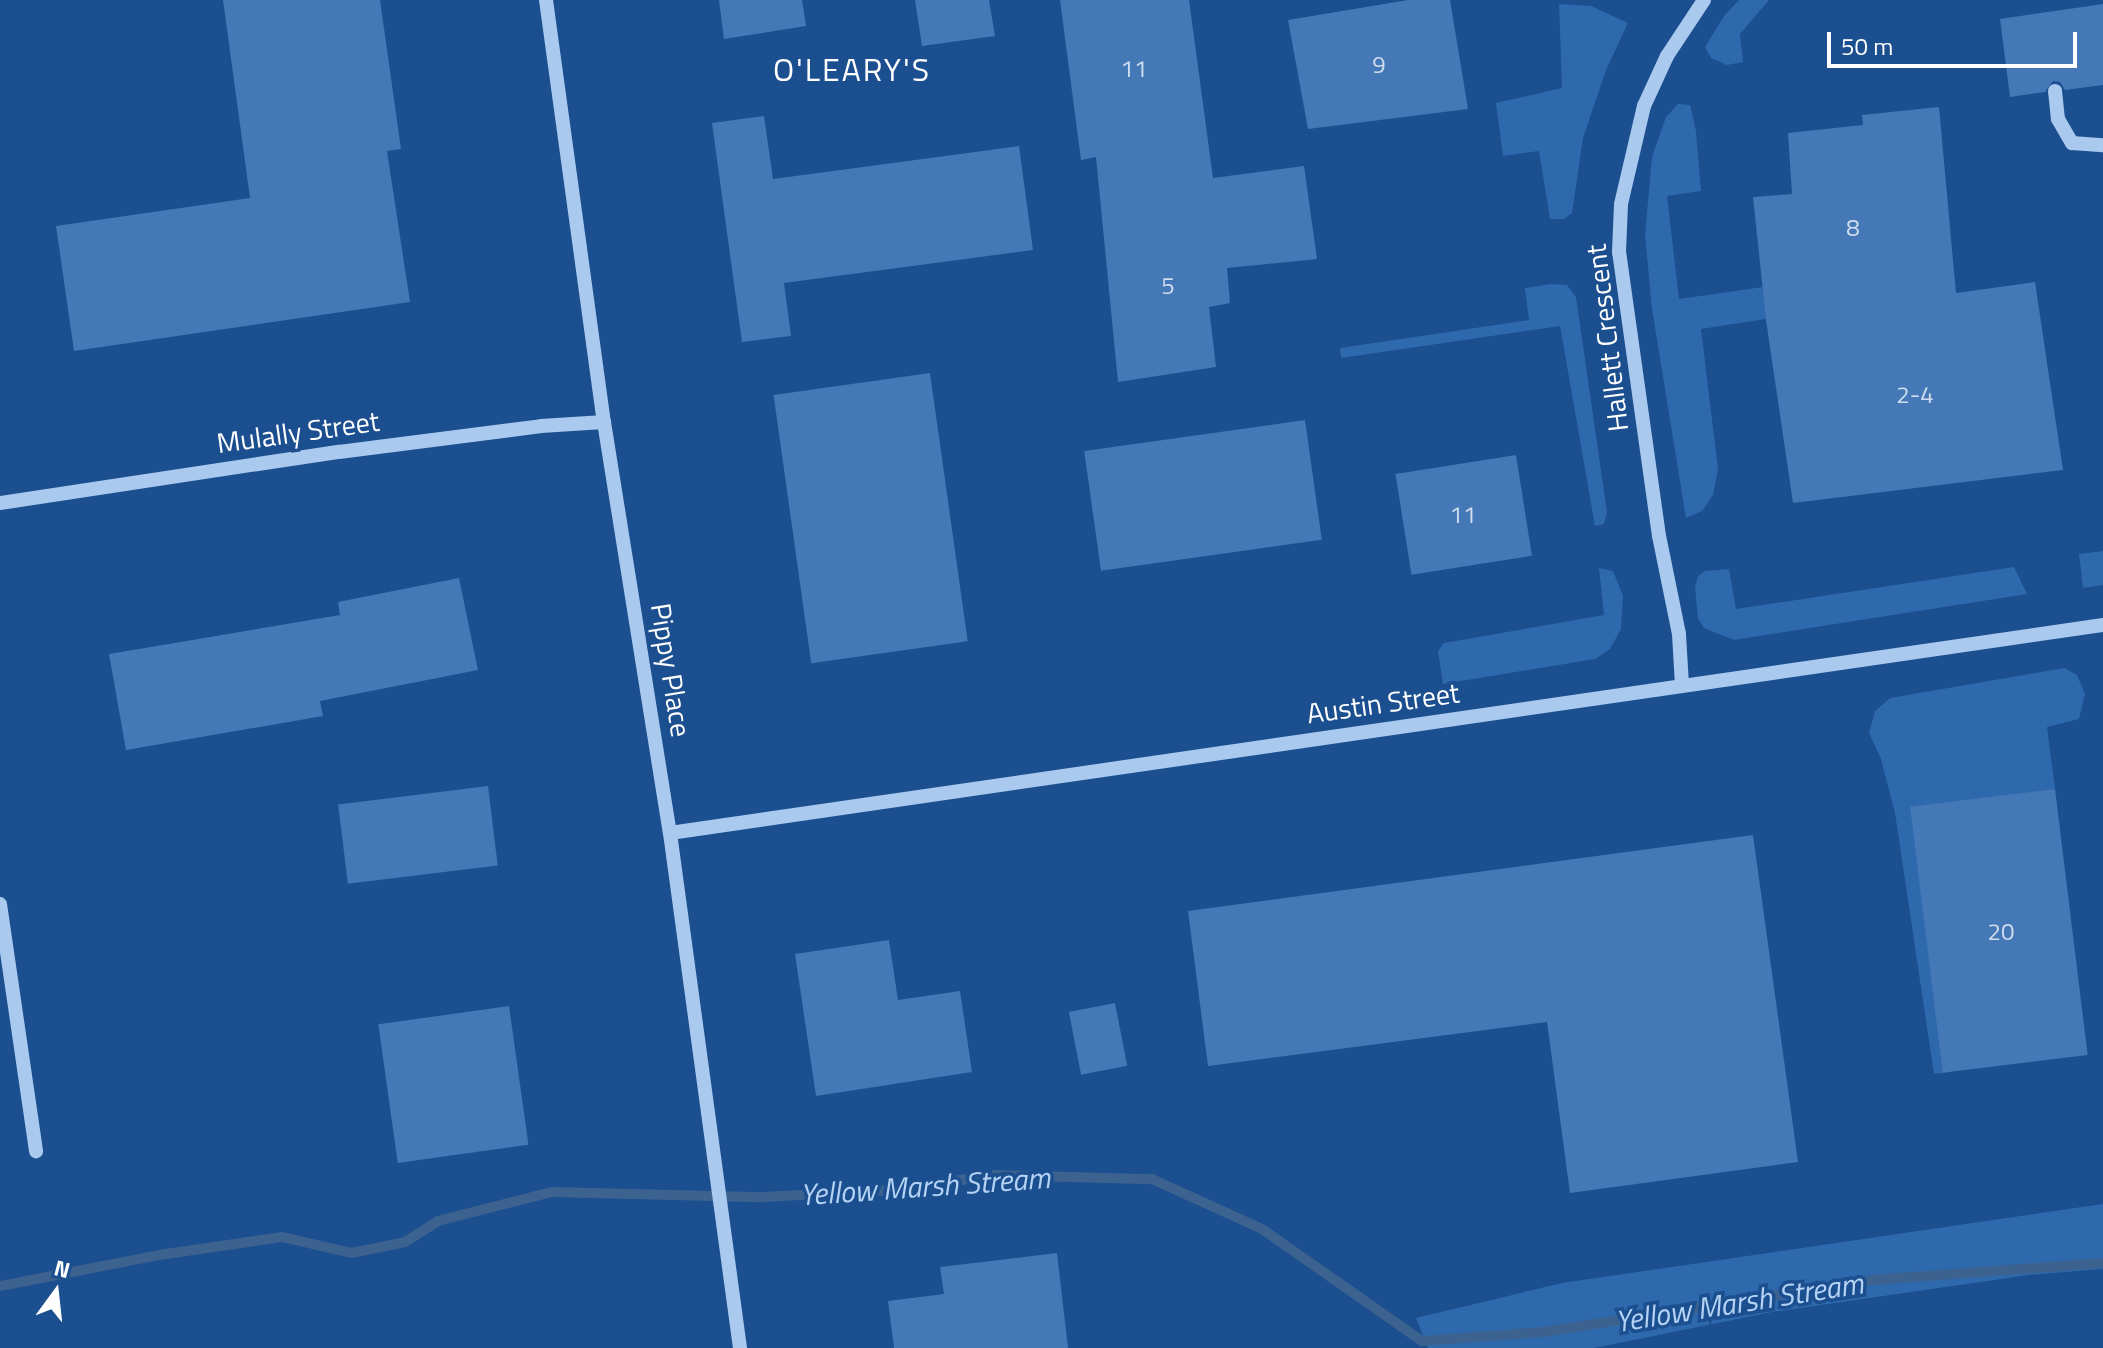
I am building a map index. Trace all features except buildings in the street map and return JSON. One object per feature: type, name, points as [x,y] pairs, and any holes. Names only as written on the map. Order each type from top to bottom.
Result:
[{"type":"street","name":"Pippy Place","points":[[546,0],[604,422],[670,833],[740,1348]]},
{"type":"street","name":"Hallett Crescent","points":[[1682,685],[1679,634],[1661,545],[1619,252],[1621,204],[1644,106],[1667,56],[1704,0]]},
{"type":"street","points":[[2055,91],[2058,119],[2072,143],[2103,145]]},
{"type":"street","name":"Mulally Street","points":[[0,503],[339,452],[541,426],[604,422]]},
{"type":"street","name":"Austin Street","points":[[670,833],[2103,625]]},
{"type":"street","points":[[0,904],[36,1151]]},
{"type":"shaded area","points":[[1739,0],[1769,0],[1740,34],[1743,62],[1727,65],[1711,58],[1705,47],[1724,16]]},
{"type":"shaded area","points":[[1559,4],[1591,6],[1628,23],[1606,70],[1583,138],[1572,213],[1564,219],[1550,219],[1539,151],[1503,156],[1496,103],[1562,88]]},
{"type":"shaded area","points":[[1678,104],[1690,105],[1696,131],[1701,191],[1667,196],[1679,299],[1763,287],[1766,319],[1701,329],[1718,469],[1713,495],[1702,511],[1686,518],[1652,309],[1645,235],[1652,157],[1666,117]]},
{"type":"shaded area","points":[[1567,285],[1576,297],[1607,512],[1604,524],[1595,526],[1560,326],[1341,358],[1340,348],[1529,320],[1525,288]]},
{"type":"shaded area","points":[[2103,551],[2103,585],[2083,588],[2079,554]]},
{"type":"shaded area","points":[[2014,567],[2027,594],[1734,640],[1704,628],[1698,618],[1695,587],[1698,576],[1705,571],[1729,569],[1736,609]]},
{"type":"shaded area","points":[[1599,568],[1613,571],[1623,596],[1621,629],[1610,649],[1595,659],[1443,684],[1438,651],[1444,643],[1604,615]]},
{"type":"shaded area","points":[[2064,668],[2077,675],[2085,694],[2079,719],[2047,727],[2055,789],[1911,810],[1949,1072],[1934,1074],[1895,813],[1881,759],[1869,733],[1875,711],[1890,698]]},
{"type":"shaded area","points":[[2103,1204],[2103,1269],[2029,1275],[1772,1312],[1594,1348],[1428,1348],[1416,1318],[1562,1283]]},
{"type":"waterway","name":"Yellow Marsh Stream","points":[[0,1286],[159,1255],[282,1237],[352,1253],[405,1242],[438,1221],[552,1192],[763,1197],[896,1190],[994,1175],[1152,1179],[1262,1229],[1422,1341],[1544,1332],[1872,1280],[2103,1263]]},
{"type":"district","name":"O'LEARY'S","points":[[852,69]]}]
